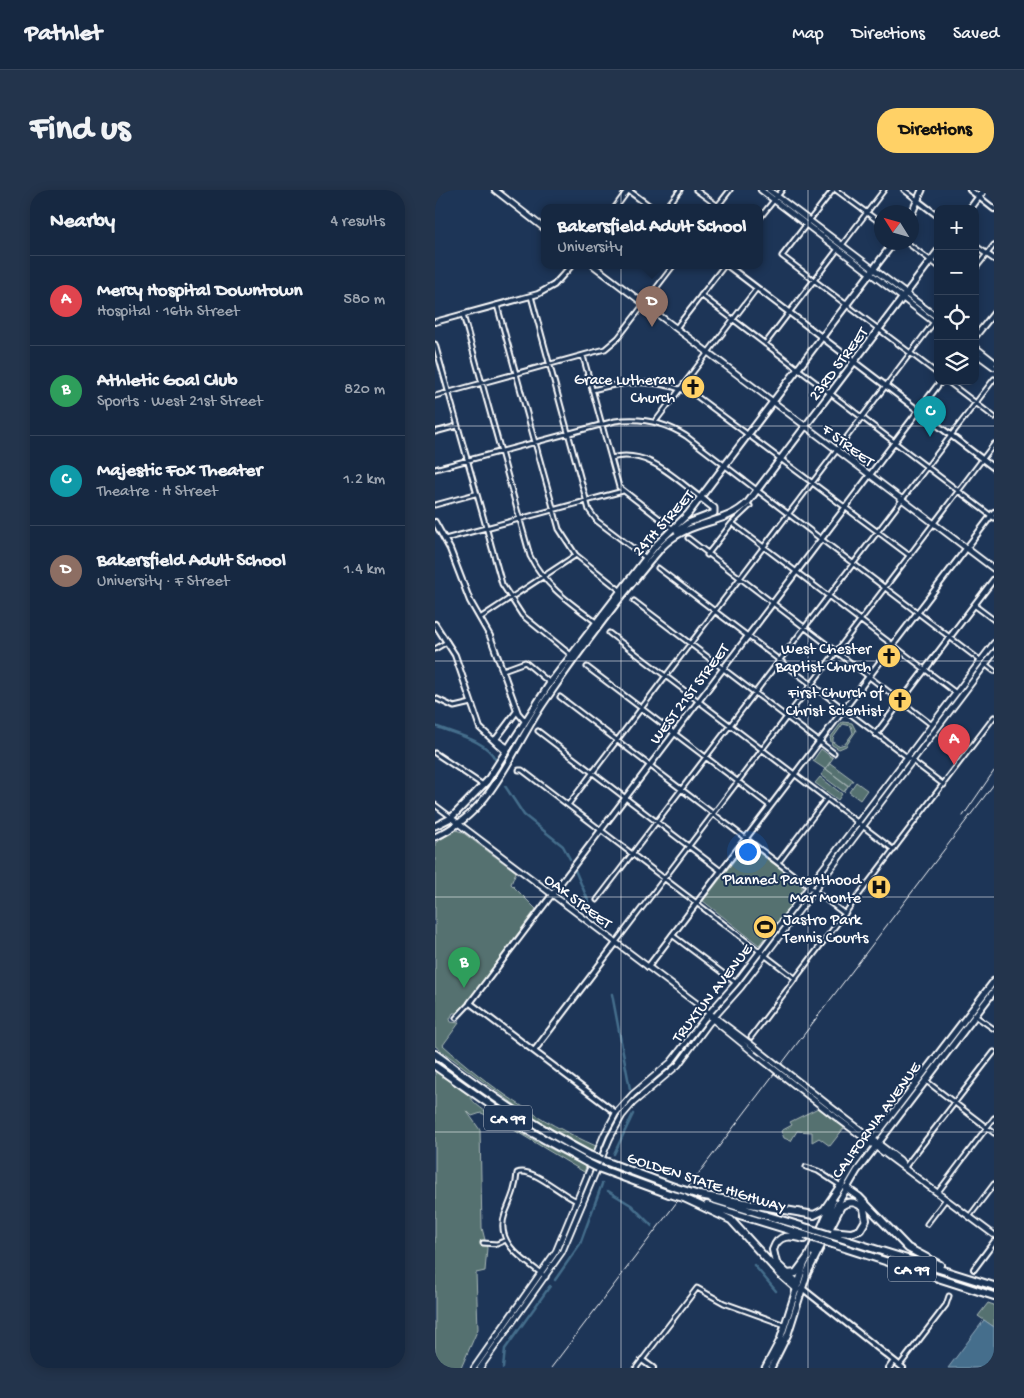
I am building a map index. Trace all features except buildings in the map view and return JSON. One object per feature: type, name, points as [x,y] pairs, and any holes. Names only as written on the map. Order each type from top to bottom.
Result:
[{"type":"highway","name":"GOLDEN STATE HIGHWAY","points":[[435,1054],[517,1114],[548,1133],[602,1160],[699,1195],[722,1200],[792,1223],[831,1233]]},
{"type":"highway","name":"GOLDEN STATE HIGHWAY","points":[[435,1066],[522,1127],[585,1162],[715,1210],[805,1237]]},
{"type":"highway","points":[[722,1200],[814,1215],[824,1210],[842,1187],[859,1198],[912,1252],[967,1277]]},
{"type":"highway","points":[[807,1273],[841,1206],[847,1202],[858,1204],[866,1214],[864,1225],[857,1232],[831,1233]]},
{"type":"highway","points":[[715,1210],[736,1223],[780,1274],[799,1287]]},
{"type":"highway","name":"CA 99","points":[[831,1233],[994,1286]]},
{"type":"highway","points":[[799,1287],[773,1258],[775,1244],[786,1236],[805,1237]]},
{"type":"highway","name":"CA 99","points":[[805,1237],[994,1296]]},
{"type":"highway","points":[[787,1274],[796,1273],[808,1257]]},
{"type":"main road","points":[[495,190],[541,226]]},
{"type":"main road","points":[[761,190],[776,198],[934,320]]},
{"type":"main road","points":[[769,190],[776,198]]},
{"type":"main road","points":[[915,205],[922,190]]},
{"type":"main road","points":[[973,205],[984,190]]},
{"type":"main road","points":[[840,247],[854,255],[872,272]]},
{"type":"main road","name":"24TH STREET","points":[[435,826],[451,818],[483,786],[524,720],[571,655],[659,541],[674,529],[701,498],[888,250]]},
{"type":"main road","name":"23RD STREET","points":[[757,491],[934,257]]},
{"type":"main road","name":"F STREET","points":[[598,269],[994,569]]},
{"type":"main road","points":[[979,350],[994,362]]},
{"type":"main road","points":[[979,356],[994,367]]},
{"type":"main road","name":"24TH STREET","points":[[435,838],[459,824],[493,789],[550,693],[659,550],[670,539],[692,526],[734,513],[746,504],[757,491]]},
{"type":"main road","points":[[670,539],[682,527],[713,515],[714,508],[701,498]]},
{"type":"main road","name":"TRUXTUN AVENUE","points":[[474,1368],[543,1275],[561,1242],[604,1135],[616,1113],[633,1094],[671,1062],[736,983],[994,643]]},
{"type":"main road","name":"TRUXTUN AVENUE","points":[[480,1368],[571,1234],[610,1138],[622,1116],[638,1098],[671,1072],[815,890],[994,652]]},
{"type":"main road","points":[[985,655],[985,664]]},
{"type":"main road","points":[[981,661],[981,670]]},
{"type":"main road","points":[[957,703],[958,691]]},
{"type":"main road","points":[[521,742],[526,726],[524,720]]},
{"type":"main road","name":"OAK STREET","points":[[451,818],[648,967],[874,1143],[900,1160],[905,1167],[994,1235]]},
{"type":"main road","name":"CALIFORNIA AVENUE","points":[[779,1348],[808,1257],[842,1187],[973,1013],[994,981]]},
{"type":"main road","name":"CALIFORNIA AVENUE","points":[[973,1013],[994,991]]},
{"type":"main road","points":[[638,1098],[638,1094],[662,1075],[671,1062]]},
{"type":"main road","name":"CALIFORNIA AVENUE","points":[[769,1367],[787,1328],[785,1325],[799,1287],[807,1273],[819,1240],[841,1197],[842,1187]]},
{"type":"main road","points":[[832,1221],[841,1197]]},
{"type":"main road","points":[[571,1234],[579,1205],[577,1201]]},
{"type":"street","points":[[435,191],[439,190]]},
{"type":"street","points":[[618,204],[628,190],[647,204]]},
{"type":"street","points":[[669,204],[680,190]]},
{"type":"street","points":[[696,190],[713,204]]},
{"type":"street","points":[[719,204],[730,190]]},
{"type":"street","points":[[763,214],[782,190]]},
{"type":"street","points":[[874,219],[835,190],[782,256],[934,371]]},
{"type":"street","points":[[765,344],[883,190]]},
{"type":"street","points":[[904,190],[934,213]]},
{"type":"street","points":[[970,190],[994,208]]},
{"type":"street","points":[[979,264],[994,245]]},
{"type":"street","points":[[979,249],[994,260]]},
{"type":"street","points":[[917,250],[934,263]]},
{"type":"street","points":[[435,322],[531,296],[551,288],[568,269]]},
{"type":"street","points":[[435,396],[600,351],[614,342],[671,269]]},
{"type":"street","points":[[676,328],[721,269]]},
{"type":"street","points":[[732,269],[994,468]]},
{"type":"street","points":[[655,422],[757,288]]},
{"type":"street","points":[[648,967],[993,515],[958,492],[701,295]]},
{"type":"street","points":[[531,296],[591,515],[597,522],[645,558]]},
{"type":"street","points":[[497,306],[552,510],[563,537],[576,555],[621,590]]},
{"type":"street","points":[[979,332],[994,313]]},
{"type":"street","points":[[463,315],[527,549],[543,577],[560,595],[597,623]]},
{"type":"street","points":[[568,805],[911,353],[934,326]]},
{"type":"street","points":[[435,344],[498,576],[510,599],[529,621],[571,655]]},
{"type":"street","points":[[583,356],[619,487],[674,529]]},
{"type":"street","points":[[597,900],[994,379]]},
{"type":"street","points":[[593,390],[637,382],[663,384],[681,389],[703,399],[910,556]]},
{"type":"street","name":"WEST 21ST STREET","points":[[455,1018],[470,1003],[938,385]]},
{"type":"street","points":[[952,385],[994,417]]},
{"type":"street","points":[[435,469],[602,424],[628,419],[655,422],[679,432],[981,661]]},
{"type":"street","points":[[435,432],[457,426]]},
{"type":"street","points":[[533,1051],[994,444]]},
{"type":"street","points":[[611,458],[628,455],[648,459],[701,498]]},
{"type":"street","points":[[445,539],[623,490]]},
{"type":"street","points":[[435,505],[475,494]]},
{"type":"street","points":[[707,554],[732,523],[750,506]]},
{"type":"street","points":[[435,522],[445,539],[470,601],[490,636],[517,711],[524,720]]},
{"type":"street","points":[[732,523],[925,669],[958,691]]},
{"type":"street","points":[[688,538],[739,579],[932,725]]},
{"type":"street","points":[[480,618],[576,555]]},
{"type":"street","points":[[658,568],[944,785]]},
{"type":"street","points":[[876,734],[994,578]]},
{"type":"street","points":[[634,601],[834,753]]},
{"type":"street","points":[[974,605],[994,620]]},
{"type":"street","points":[[435,624],[455,655],[478,724],[484,733],[507,750]]},
{"type":"street","points":[[609,633],[731,724],[894,850]]},
{"type":"street","points":[[435,649],[447,642]]},
{"type":"street","points":[[503,670],[525,662],[550,683]]},
{"type":"street","points":[[985,664],[994,671]]},
{"type":"street","points":[[587,667],[770,806]]},
{"type":"street","points":[[560,697],[845,914]]},
{"type":"street","points":[[435,698],[454,707],[471,703]]},
{"type":"street","points":[[496,739],[517,711]]},
{"type":"street","points":[[751,1037],[994,717]]},
{"type":"street","points":[[538,730],[721,870]]},
{"type":"street","points":[[484,733],[496,739],[507,750]]},
{"type":"street","points":[[435,752],[483,786]]},
{"type":"street","points":[[519,770],[522,770],[796,978]]},
{"type":"street","points":[[778,863],[827,798]]},
{"type":"street","name":"OAK STREET","points":[[435,805],[451,818]]},
{"type":"street","points":[[672,935],[736,983]]},
{"type":"street","points":[[470,1003],[616,1113]]},
{"type":"street","points":[[973,1013],[994,1029]]},
{"type":"street","points":[[905,1167],[994,1052]]},
{"type":"street","points":[[923,1079],[994,1133]]},
{"type":"street","points":[[938,1192],[994,1118]]},
{"type":"street","points":[[806,1167],[818,1171],[842,1187]]},
{"type":"street","points":[[543,1275],[515,1252],[506,1240],[503,1221],[515,1192],[517,1173],[521,1171],[534,1175],[563,1195],[577,1201]]},
{"type":"street","points":[[969,1217],[994,1184]]},
{"type":"street","points":[[927,1224],[946,1199]]},
{"type":"street","points":[[483,1243],[497,1244],[506,1240]]},
{"type":"street","points":[[973,1269],[994,1242]]},
{"type":"street","points":[[799,1287],[902,1367],[946,1305],[949,1296]]},
{"type":"street","points":[[636,1368],[697,1288],[724,1303],[785,1325]]},
{"type":"street","points":[[642,1360],[653,1368]]},
{"type":"street","points":[[889,1368],[894,1361]]},
{"type":"green space","points":[[842,722],[852,723],[856,731],[846,746],[839,749],[832,745],[830,738]],"holes":[[[843,724],[851,726],[853,733],[845,744],[838,746],[833,742],[833,738]]]},
{"type":"green space","points":[[821,749],[833,758],[825,769],[813,761]]},
{"type":"green space","points":[[830,763],[853,780],[849,786],[826,769]]},
{"type":"green space","points":[[826,769],[848,786],[844,792],[821,775]]},
{"type":"green space","points":[[820,777],[842,794],[838,800],[815,783]]},
{"type":"green space","points":[[856,782],[867,790],[860,800],[849,792]]},
{"type":"green space","points":[[456,830],[462,832],[516,872],[511,884],[536,909],[459,1013],[453,1013],[450,1019],[451,1022],[459,1023],[443,1045],[478,1075],[515,1102],[555,1126],[596,1146],[593,1152],[533,1118],[435,1046],[435,843]]},
{"type":"green space","points":[[747,844],[802,885],[802,891],[759,945],[703,901]]},
{"type":"green space","points":[[971,1016],[888,1126],[891,1118]]},
{"type":"green space","points":[[435,1071],[470,1096],[487,1113],[586,1167],[584,1172],[494,1118],[481,1113],[472,1116],[466,1110],[480,1130],[482,1228],[487,1248],[485,1271],[476,1273],[478,1329],[461,1368],[435,1368]]},
{"type":"green space","points":[[818,1108],[844,1128],[830,1146],[819,1138],[812,1142],[812,1132],[797,1131],[791,1141],[784,1138],[781,1131],[792,1125],[790,1122]]},
{"type":"green space","points":[[988,1303],[994,1305],[994,1327],[978,1316]]},
{"type":"water","points":[[984,1320],[994,1327],[994,1368],[948,1368]]},
{"type":"waterway","points":[[435,726],[477,742],[491,752],[495,759]]},
{"type":"waterway","points":[[505,786],[524,815],[563,846],[570,859]]},
{"type":"waterway","points":[[575,870],[597,921]]},
{"type":"waterway","points":[[612,994],[630,1089]]},
{"type":"waterway","points":[[614,1154],[633,1114]]},
{"type":"waterway","points":[[555,1280],[580,1244],[602,1184]]},
{"type":"waterway","points":[[608,1191],[631,1205],[652,1226]]},
{"type":"waterway","points":[[754,1265],[776,1291]]},
{"type":"waterway","points":[[503,1368],[505,1349],[550,1286]]},
{"type":"railway","points":[[963,816],[994,771]]},
{"type":"railway","points":[[551,1368],[994,784]]},
{"type":"place","name":"Bakersfield Adult School","points":[[652,327]]},
{"type":"place","name":"Grace Lutheran Church","points":[[693,387]]},
{"type":"place","name":"Majestic Fox Theater","points":[[930,437]]},
{"type":"place","name":"West Chester Baptist Church","points":[[889,656]]},
{"type":"place","name":"First Church of Christ Scientist","points":[[900,700]]},
{"type":"place","name":"Mercy Hospital Downtown","points":[[954,765]]},
{"type":"place","name":"Planned Parenthood Mar Monte","points":[[879,887]]},
{"type":"place","name":"Jastro Park Tennis Courts","points":[[765,927]]},
{"type":"place","name":"Athletic Goal Club","points":[[464,988]]}]
